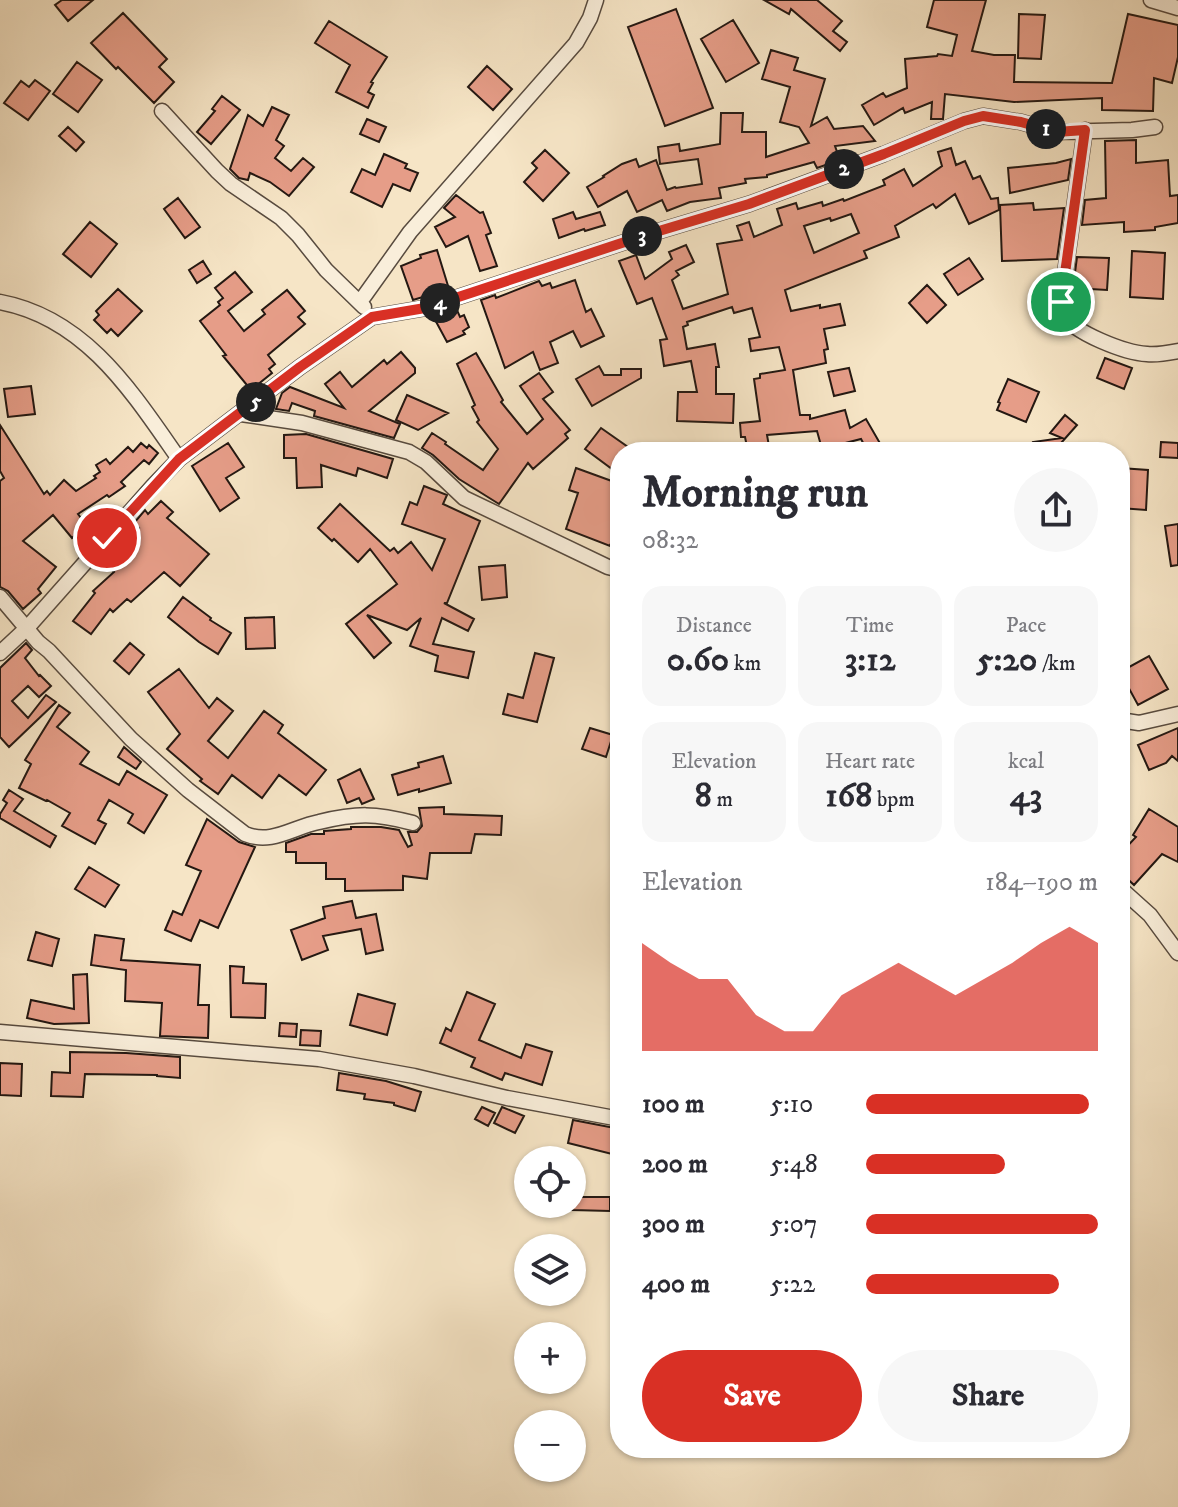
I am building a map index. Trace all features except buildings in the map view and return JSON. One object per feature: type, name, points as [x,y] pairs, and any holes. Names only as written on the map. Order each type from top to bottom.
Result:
[{"type":"street","points":[[360,302],[410,232],[576,43],[596,0]]},
{"type":"street","points":[[1151,0],[1178,8]]},
{"type":"street","points":[[162,111],[231,184],[281,218],[372,317]]},
{"type":"street","points":[[0,653],[27,628],[179,459],[372,317],[425,308],[749,204],[983,116],[1056,132],[1155,127]]},
{"type":"street","points":[[1085,130],[1061,302],[1063,314],[1083,332],[1133,352],[1160,354],[1178,351]]},
{"type":"street","points":[[0,302],[43,315],[84,343],[136,397],[179,459]]},
{"type":"street","points":[[241,414],[302,423],[409,452],[426,462],[464,498],[610,568]]},
{"type":"street","points":[[0,597],[38,642],[131,739],[188,790],[245,834],[269,838],[314,822],[366,814],[384,815],[413,823]]},
{"type":"street","points":[[1130,722],[1139,723],[1178,714]]},
{"type":"street","points":[[1130,896],[1142,906],[1178,953]]},
{"type":"street","points":[[0,1032],[319,1059],[610,1117]]},
{"type":"route","points":[[107,538],[179,459],[372,317],[425,308],[749,204],[983,116],[1056,132],[1085,130],[1061,302]]}]
